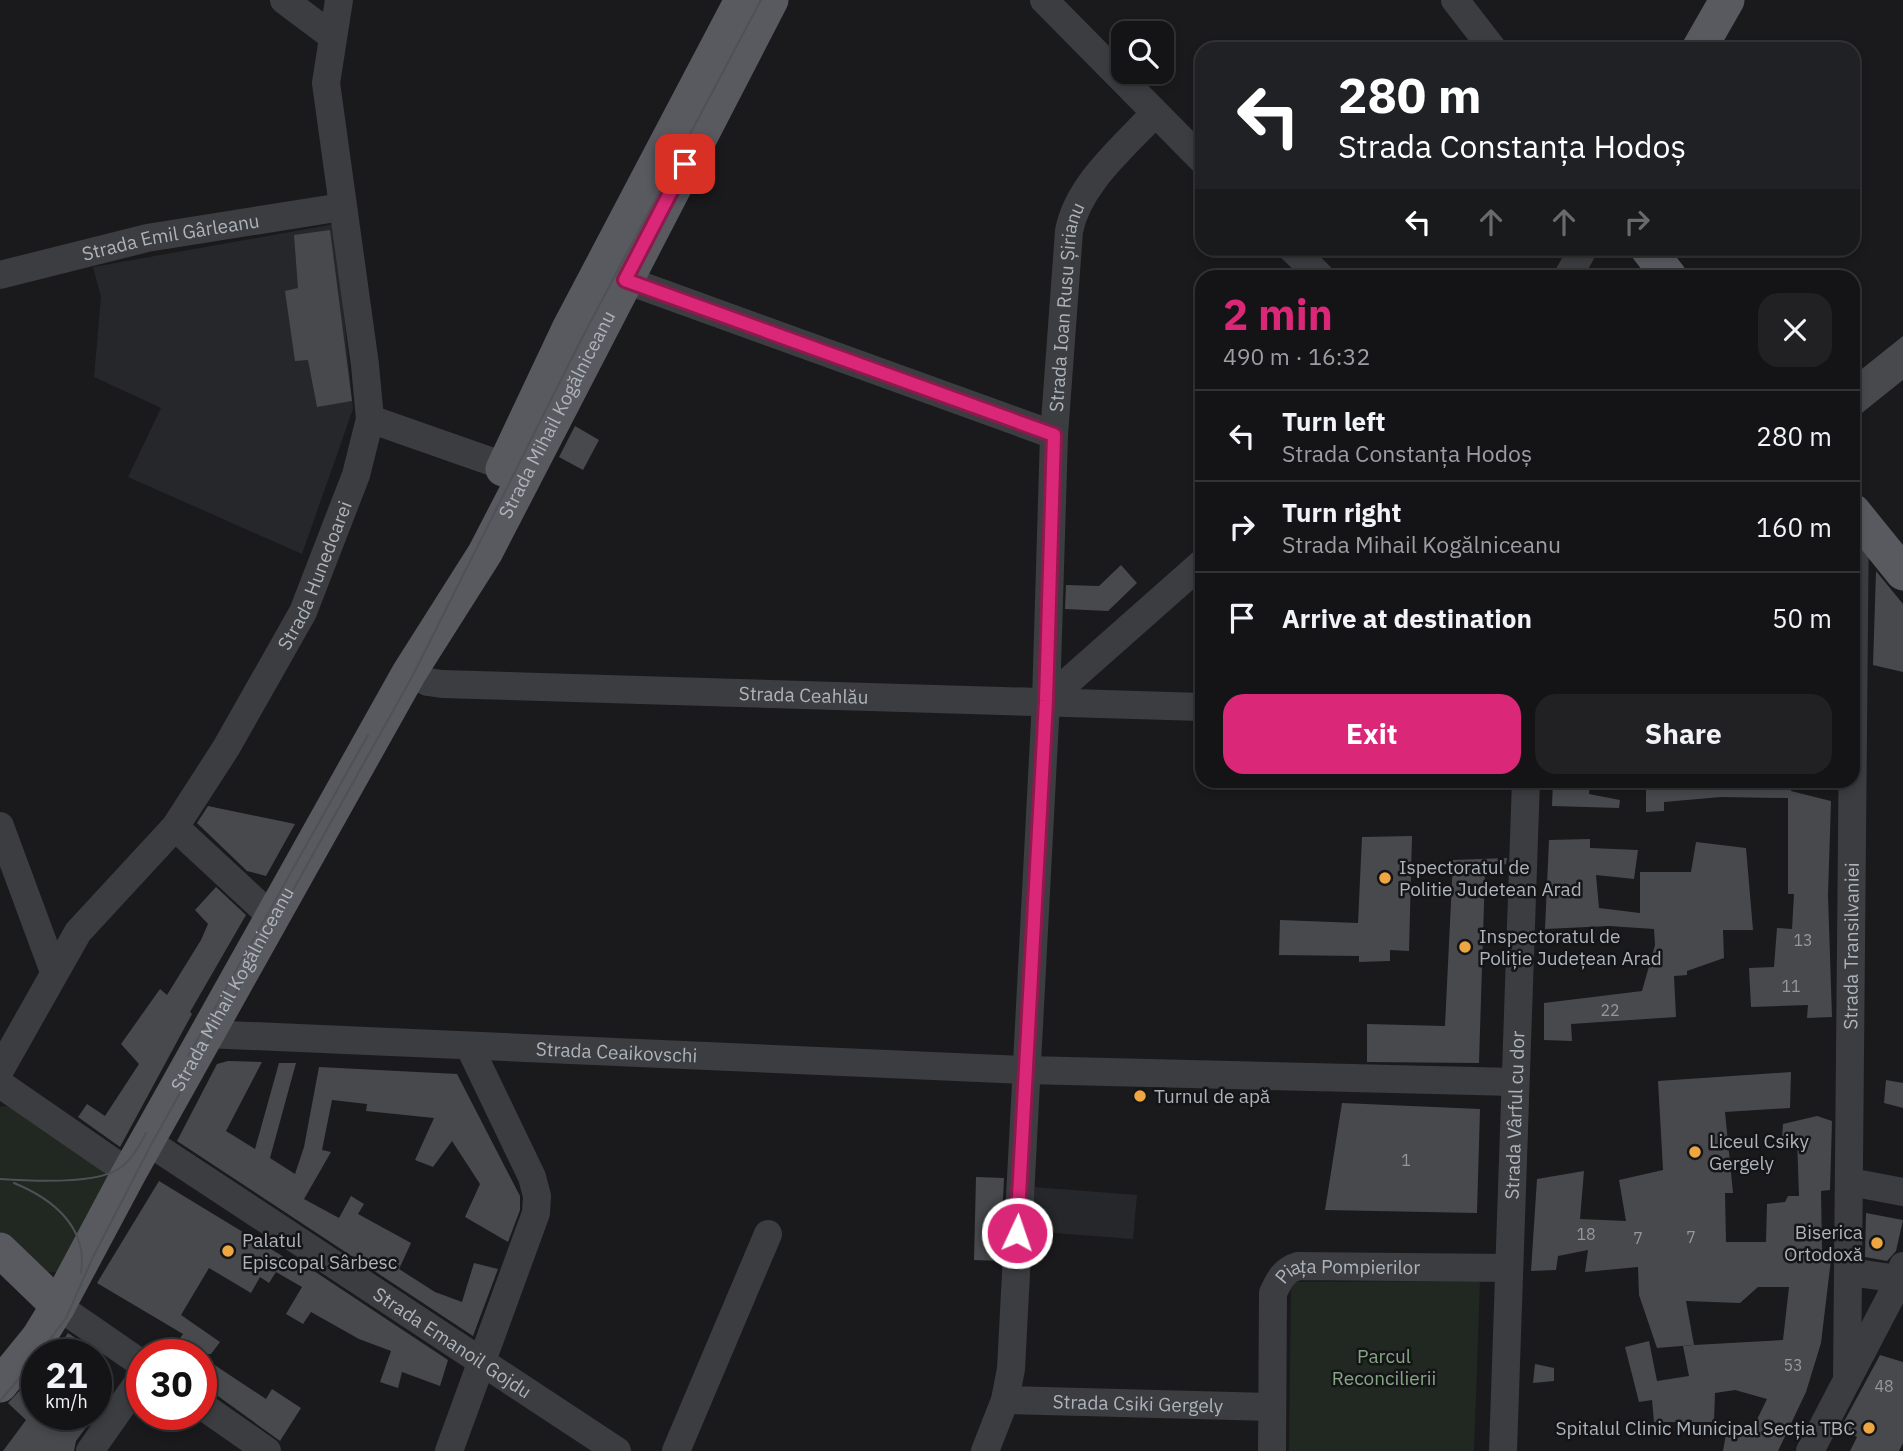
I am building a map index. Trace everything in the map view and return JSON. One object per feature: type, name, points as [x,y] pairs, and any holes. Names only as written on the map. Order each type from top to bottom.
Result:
[{"type":"main road","name":"Strada Mihail Kogălniceanu","points":[[0,1385],[38,1337],[58,1306],[271,916],[409,673],[485,553],[741,0]]},
{"type":"main road","name":"Strada Mihail Kogălniceanu","points":[[409,673],[448,579],[504,466],[771,0]]},
{"type":"main road","points":[[1703,42],[1727,0]]},
{"type":"main road","points":[[1653,256],[1664,270]]},
{"type":"main road","points":[[1860,519],[1903,573]]},
{"type":"main road","points":[[0,1250],[58,1306]]},
{"type":"street","points":[[284,0],[332,36]]},
{"type":"street","name":"Strada Hunedoarei","points":[[0,1070],[78,932],[175,827],[220,759],[303,612],[356,475],[369,419],[365,365],[327,83],[339,0]]},
{"type":"street","points":[[1044,0],[1195,153]]},
{"type":"street","points":[[1455,0],[1488,42]]},
{"type":"street","name":"Strada Ioan Rusu Șirianu","points":[[985,1451],[1005,1400],[1010,1369],[1046,701],[1054,435],[1073,211],[1082,195],[1154,113]]},
{"type":"street","name":"Strada Emil Gârleanu","points":[[0,275],[147,238],[342,207]]},
{"type":"street","points":[[1299,256],[1314,270]]},
{"type":"street","points":[[613,276],[1054,435]]},
{"type":"street","points":[[369,419],[504,466]]},
{"type":"street","points":[[1046,701],[1195,569]]},
{"type":"street","name":"Strada Ceahlău","points":[[409,673],[428,682],[442,684],[1195,707]]},
{"type":"street","name":"Strada Vârful cu dor","points":[[1503,1451],[1526,788]]},
{"type":"street","name":"Strada Transilvaniei","points":[[1847,1380],[1852,788]]},
{"type":"street","points":[[0,826],[54,972]]},
{"type":"street","points":[[175,827],[271,916]]},
{"type":"street","name":"Strada Ceaikovschi","points":[[206,1034],[470,1048],[1026,1070],[1514,1082]]},
{"type":"street","points":[[449,1451],[536,1213],[537,1196],[532,1177],[470,1048]]},
{"type":"street","points":[[0,1084],[129,1172]]},
{"type":"street","name":"Strada Emanoil Gojdu","points":[[148,1141],[617,1451]]},
{"type":"street","points":[[1850,1182],[1903,1192]]},
{"type":"street","points":[[676,1451],[768,1234]]},
{"type":"street","name":"Piața Pompierilor","points":[[1272,1451],[1273,1293],[1280,1278],[1289,1269],[1298,1266],[1509,1268]]},
{"type":"street","points":[[1810,1451],[1847,1380],[1893,1313],[1900,1272],[1850,1272]]},
{"type":"street","points":[[58,1306],[126,1353]]},
{"type":"street","points":[[90,1451],[126,1400]]},
{"type":"street","name":"Strada Csiki Gergely","points":[[1005,1400],[1271,1408]]},
{"type":"street","points":[[217,1416],[267,1451]]},
{"type":"shaded area","points":[[335,224],[353,409],[302,554],[128,477],[161,408],[94,377],[101,297],[93,267]]},
{"type":"shaded area","points":[[1033,1187],[1137,1195],[1133,1239],[1029,1231]]},
{"type":"green space","points":[[0,1107],[17,1108],[112,1177],[65,1271],[44,1273],[0,1232]]},
{"type":"green space","name":"Parcul Reconcilierii","points":[[1480,1281],[1474,1451],[1289,1451],[1291,1282]]},
{"type":"building","points":[[330,230],[352,401],[317,407],[308,360],[295,361],[285,291],[298,288],[294,235]]},
{"type":"building","points":[[1903,336],[1903,380],[1860,414],[1860,370]]},
{"type":"building","points":[[575,426],[599,440],[583,470],[559,457]]},
{"type":"building","points":[[1121,565],[1137,583],[1108,611],[1065,609],[1066,585],[1099,586]]},
{"type":"building","points":[[1876,571],[1903,604],[1903,672],[1873,665]]},
{"type":"building","points":[[1553,788],[1589,788],[1589,794],[1620,800],[1619,808],[1552,806]]},
{"type":"building","points":[[1646,788],[1792,788],[1791,791],[1831,801],[1828,895],[1832,1017],[1807,1018],[1808,1005],[1751,1007],[1749,968],[1774,967],[1777,928],[1792,929],[1794,894],[1788,894],[1788,798],[1721,797],[1664,802],[1664,811],[1646,812]]},
{"type":"building","points":[[208,806],[295,824],[266,876],[247,871],[197,823]]},
{"type":"building","name":"Ispectoratul de Politie Judetean Arad","points":[[1412,836],[1409,951],[1390,950],[1390,961],[1359,962],[1359,956],[1279,955],[1280,920],[1358,923],[1362,837]]},
{"type":"building","points":[[1590,839],[1590,848],[1638,850],[1634,879],[1596,875],[1599,908],[1640,913],[1640,872],[1691,872],[1696,842],[1746,848],[1753,930],[1723,930],[1724,958],[1687,971],[1687,975],[1674,976],[1676,1017],[1571,1024],[1572,1041],[1544,1040],[1544,1003],[1642,991],[1655,945],[1654,929],[1609,926],[1545,929],[1549,840]]},
{"type":"building","name":"Inspectoratul de Poliție Județean Arad","points":[[1507,858],[1506,864],[1485,872],[1479,1063],[1367,1062],[1367,1024],[1445,1026],[1453,860]]},
{"type":"building","points":[[216,887],[246,915],[190,1012],[192,1014],[120,1147],[78,1117],[87,1104],[105,1116],[139,1064],[121,1044],[160,989],[167,995],[201,940],[208,924],[195,910]]},
{"type":"building","points":[[228,1061],[262,1062],[226,1131],[255,1149],[279,1063],[296,1063],[270,1158],[295,1174],[304,1147],[319,1067],[457,1074],[520,1196],[520,1210],[508,1242],[465,1217],[480,1184],[452,1141],[433,1167],[415,1160],[434,1118],[366,1111],[367,1104],[332,1100],[322,1150],[331,1152],[304,1199],[339,1218],[351,1196],[364,1204],[358,1214],[411,1243],[399,1269],[435,1292],[462,1302],[474,1263],[498,1269],[473,1336],[177,1141],[217,1064]]},
{"type":"building","points":[[1791,1072],[1790,1108],[1725,1112],[1733,1193],[1725,1193],[1726,1242],[1766,1242],[1767,1204],[1785,1202],[1788,1196],[1799,1196],[1797,1138],[1782,1139],[1783,1124],[1817,1116],[1832,1121],[1830,1190],[1821,1191],[1822,1251],[1832,1251],[1821,1343],[1806,1392],[1778,1451],[1723,1451],[1726,1434],[1749,1436],[1767,1399],[1735,1390],[1715,1393],[1714,1422],[1654,1422],[1652,1400],[1639,1402],[1625,1347],[1649,1341],[1657,1381],[1689,1376],[1683,1346],[1694,1345],[1657,1348],[1639,1295],[1638,1267],[1585,1272],[1588,1250],[1558,1256],[1556,1270],[1531,1271],[1537,1179],[1584,1171],[1580,1219],[1626,1221],[1619,1180],[1663,1170],[1658,1081]],"holes":[[[1758,1287],[1789,1287],[1783,1340],[1694,1345],[1686,1301],[1740,1303]]]},
{"type":"building","points":[[1886,1080],[1903,1083],[1903,1108],[1884,1103]]},
{"type":"building","points":[[1342,1103],[1480,1109],[1477,1213],[1325,1210]]},
{"type":"building","points":[[976,1177],[1004,1178],[1000,1261],[974,1260]]},
{"type":"building","points":[[159,1181],[297,1265],[299,1261],[448,1360],[440,1386],[402,1372],[398,1388],[380,1382],[391,1351],[359,1339],[311,1312],[303,1324],[286,1314],[302,1287],[276,1272],[269,1283],[260,1277],[251,1293],[209,1268],[181,1315],[216,1339],[180,1339],[183,1334],[97,1283]]},
{"type":"building","name":"Biserica Ortodoxă","points":[[1866,1213],[1903,1220],[1896,1251],[1887,1261],[1865,1257]]},
{"type":"building","points":[[68,1333],[77,1339],[64,1339]]},
{"type":"building","points":[[1880,1355],[1903,1362],[1903,1443],[1899,1451],[1850,1451],[1857,1437],[1840,1429]]},
{"type":"building","points":[[1535,1364],[1554,1368],[1554,1381],[1533,1383]]},
{"type":"building","points":[[217,1367],[266,1399],[272,1389],[301,1408],[280,1441],[217,1395]]},
{"type":"building","points":[[21,1389],[21,1415],[8,1403]]},
{"type":"building","points":[[21,1427],[21,1430],[84,1430],[76,1441],[74,1451],[3,1451]]},
{"type":"tram line","points":[[50,1339],[66,1318],[93,1257],[152,1143],[413,675],[583,336],[761,0]]},
{"type":"tram line","points":[[188,1056],[368,735]]},
{"type":"tram line","points":[[0,1179],[62,1181],[109,1173],[128,1161],[146,1133]]},
{"type":"tram line","points":[[14,1183],[42,1197],[65,1217],[79,1242],[81,1273]]},
{"type":"tram line","points":[[0,1401],[21,1376]]},
{"type":"place","name":"Ispectoratul de Politie Judetean Arad","points":[[1385,878]]},
{"type":"place","name":"Inspectoratul de Poliție Județean Arad","points":[[1465,947]]},
{"type":"place","name":"Turnul de apă","points":[[1140,1096]]},
{"type":"place","name":"Liceul Csiky Gergely","points":[[1695,1152]]},
{"type":"place","name":"Biserica Ortodoxă","points":[[1877,1243]]},
{"type":"place","name":"Palatul Episcopal Sârbesc","points":[[228,1251]]},
{"type":"place","name":"Spitalul Clinic Municipal Secția TBC","points":[[1869,1428]]},
{"type":"route","points":[[685,164],[625,280],[1054,435],[1046,701],[1017,1233]]}]
